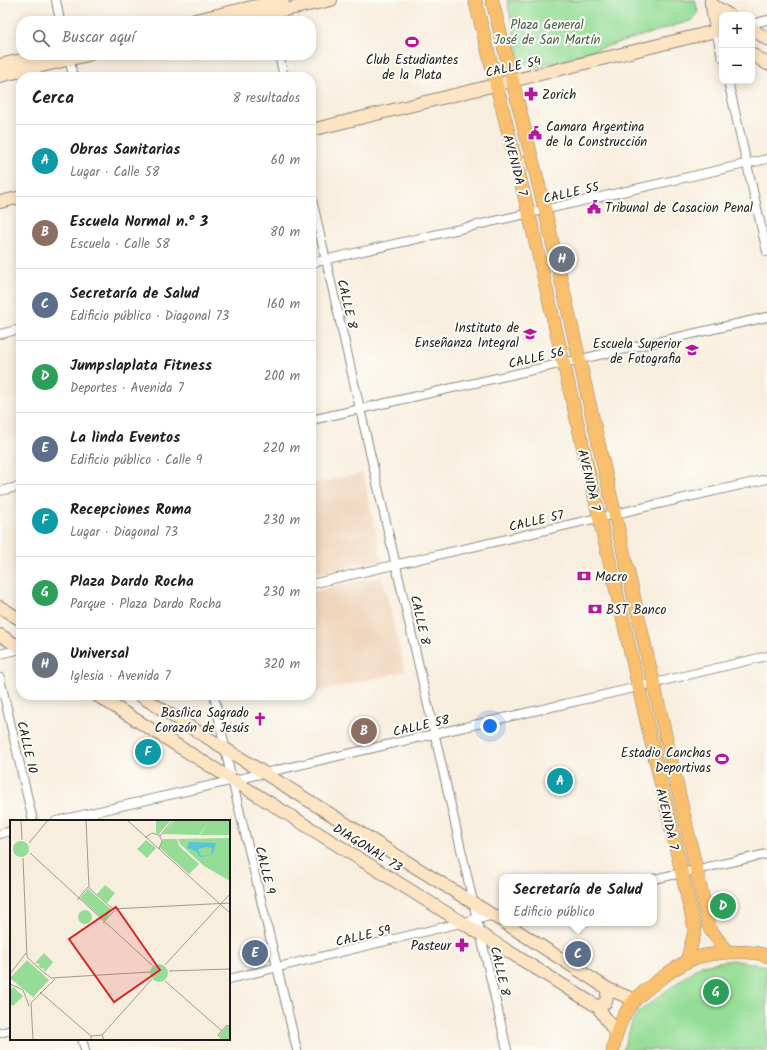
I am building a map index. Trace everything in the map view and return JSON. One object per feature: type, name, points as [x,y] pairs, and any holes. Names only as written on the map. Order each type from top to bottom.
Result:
[{"type":"main road","points":[[249,16],[269,9],[283,0]]},
{"type":"main road","points":[[224,16],[331,0]]},
{"type":"main road","name":"AVENIDA 7","points":[[475,0],[529,214],[695,930],[687,961]]},
{"type":"main road","name":"AVENIDA 7","points":[[492,0],[545,210],[654,684],[695,870],[710,929],[727,952]]},
{"type":"main road","points":[[711,2],[725,12]]},
{"type":"main road","points":[[711,2],[719,29]]},
{"type":"main road","name":"CALLE 54","points":[[316,129],[719,32]]},
{"type":"main road","points":[[755,32],[767,39]]},
{"type":"main road","points":[[755,56],[767,64]]},
{"type":"main road","points":[[0,64],[19,60]]},
{"type":"main road","points":[[0,76],[58,60]]},
{"type":"main road","points":[[0,202],[16,198]]},
{"type":"main road","points":[[0,607],[16,617]]},
{"type":"main road","points":[[0,635],[16,646]]},
{"type":"main road","name":"DIAGONAL 73","points":[[104,700],[598,1007],[616,1034]]},
{"type":"main road","name":"DIAGONAL 73","points":[[147,700],[474,903],[499,917]]},
{"type":"main road","points":[[510,926],[608,989],[635,1000]]},
{"type":"main road","points":[[613,1050],[616,1034],[635,1000],[687,961],[727,952],[761,954],[767,956]]},
{"type":"main road","points":[[598,1007],[606,1002],[608,989]]},
{"type":"street","points":[[56,0],[59,16]]},
{"type":"street","points":[[755,23],[767,20]]},
{"type":"street","points":[[70,60],[72,72]]},
{"type":"street","points":[[280,60],[283,72]]},
{"type":"street","points":[[729,84],[767,252]]},
{"type":"street","name":"CALLE 55","points":[[316,262],[767,160]]},
{"type":"street","name":"CALLE 8","points":[[316,217],[507,1050]]},
{"type":"street","name":"CALLE 56","points":[[316,419],[767,316]]},
{"type":"street","points":[[0,334],[16,330]]},
{"type":"street","name":"CALLE 57","points":[[316,583],[767,480]]},
{"type":"street","points":[[0,491],[16,487]]},
{"type":"street","points":[[0,654],[16,650]]},
{"type":"street","name":"CALLE 58","points":[[60,820],[232,779],[654,684],[767,656]]},
{"type":"street","name":"CALLE 10","points":[[0,678],[33,820]]},
{"type":"street","name":"CALLE 9","points":[[215,700],[232,779],[297,1050]]},
{"type":"street","points":[[0,834],[10,832]]},
{"type":"street","points":[[657,878],[767,854]]},
{"type":"street","name":"CALLE 59","points":[[230,979],[477,920],[499,917]]},
{"type":"street","points":[[0,1033],[10,1030]]},
{"type":"street","points":[[82,1040],[85,1050]]},
{"type":"shaded area","points":[[363,473],[382,560],[316,573],[316,483]]},
{"type":"shaded area","points":[[382,576],[405,671],[316,692],[316,591]]},
{"type":"green space","name":"Plaza General José de San Martín","points":[[507,0],[695,0],[698,12],[693,20],[536,68],[520,61]]},
{"type":"green space","points":[[732,960],[767,966],[767,1050],[623,1050],[632,1022],[637,1013],[702,965]]},
{"type":"place","name":"Club Estudiantes de la Plata","points":[[412,42]]},
{"type":"place","name":"Zorich","points":[[531,94]]},
{"type":"place","name":"Camara Argentina de la Construcción","points":[[535,133]]},
{"type":"place","name":"Tribunal de Casacion Penal","points":[[594,207]]},
{"type":"place","name":"Universal","points":[[562,259]]},
{"type":"place","name":"Instituto de Enseñanza Integral","points":[[530,334]]},
{"type":"place","name":"Escuela Superior de Fotografia","points":[[692,350]]},
{"type":"place","name":"Macro","points":[[584,576]]},
{"type":"place","name":"BST Banco","points":[[595,609]]},
{"type":"place","name":"Basílica Sagrado Corazón de Jesús","points":[[260,719]]},
{"type":"place","name":"Escuela Normal n.° 3","points":[[364,731]]},
{"type":"place","name":"Recepciones Roma","points":[[148,752]]},
{"type":"place","name":"Estadio Canchas Deportivas","points":[[722,759]]},
{"type":"place","name":"Obras Sanitarias","points":[[560,781]]},
{"type":"place","name":"Jumpslaplata Fitness","points":[[723,906]]},
{"type":"place","name":"Pasteur","points":[[462,945]]},
{"type":"place","name":"La linda Eventos","points":[[255,953]]},
{"type":"place","name":"Secretaría de Salud","points":[[578,954]]},
{"type":"place","name":"Plaza Dardo Rocha","points":[[716,992]]}]
